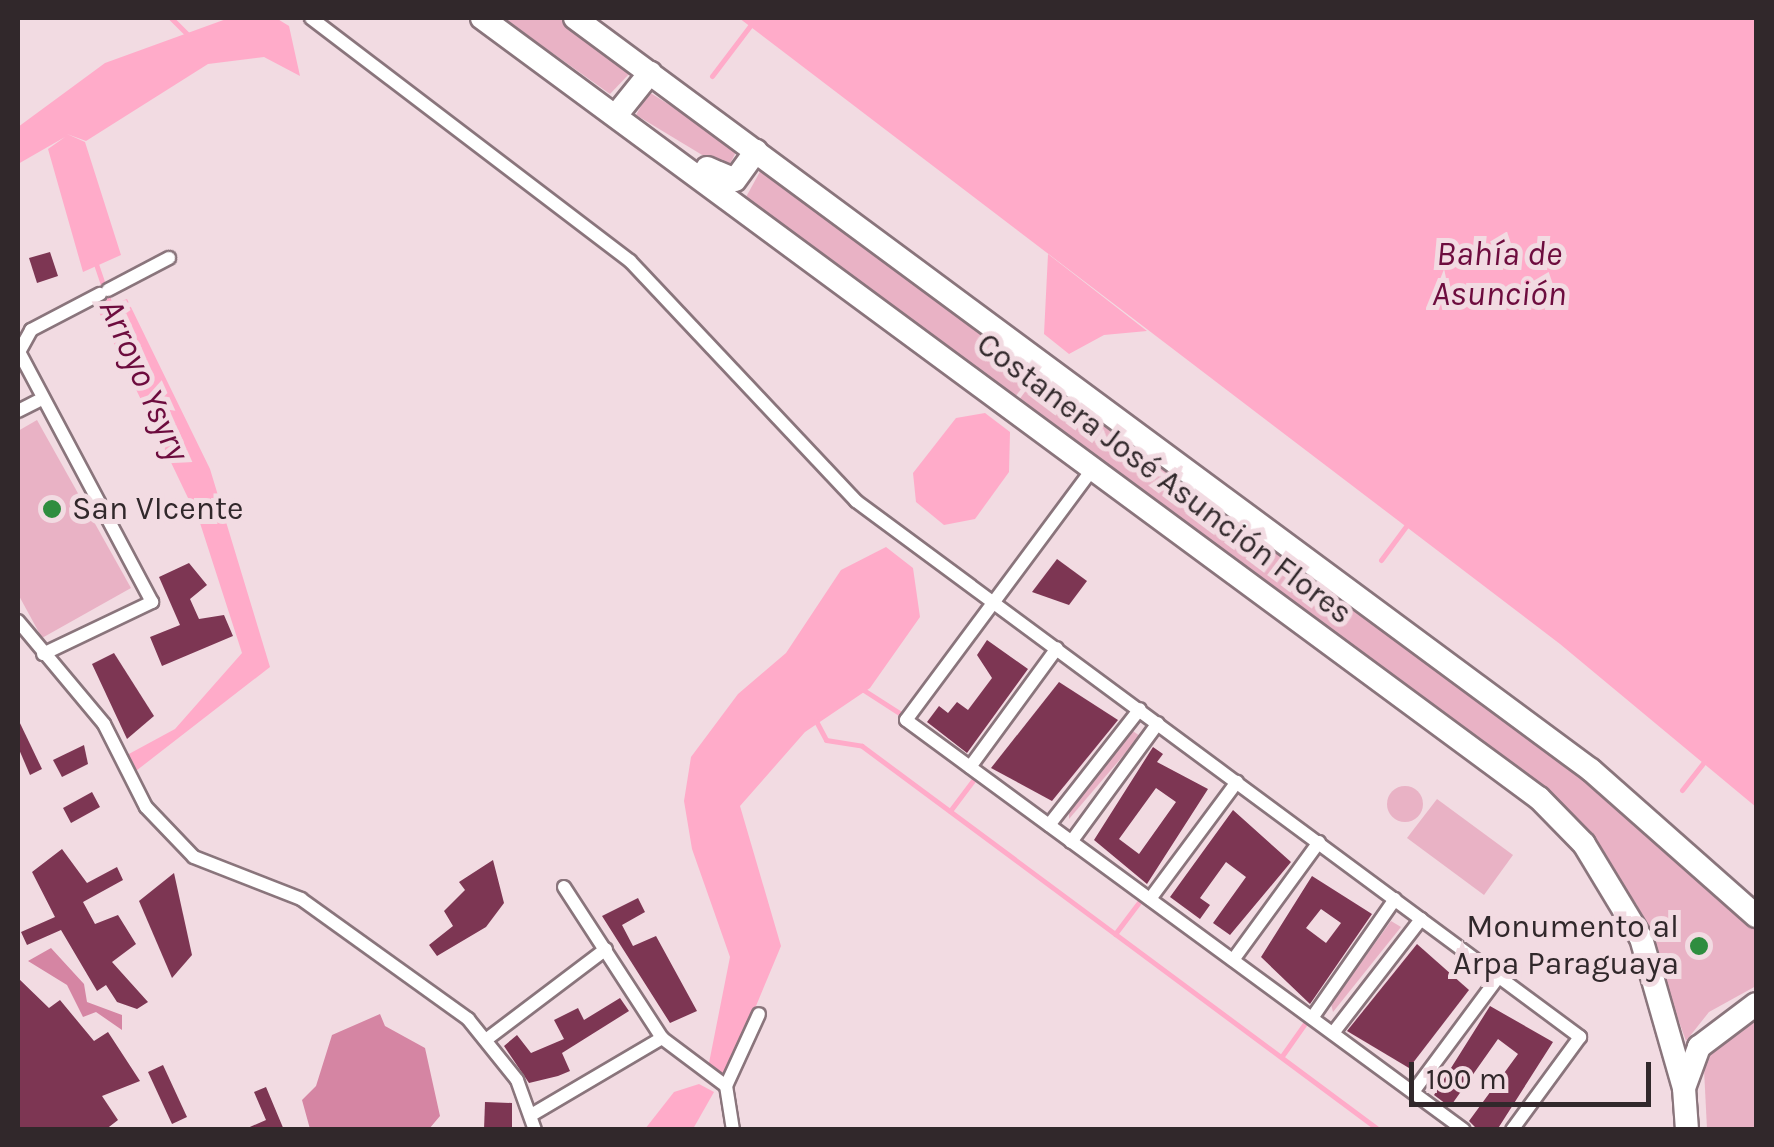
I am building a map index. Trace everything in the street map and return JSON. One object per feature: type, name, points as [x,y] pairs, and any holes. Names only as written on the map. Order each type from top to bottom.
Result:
[{"type":"highway","name":"Costanera José Asunción Flores","points":[[482,18],[1539,798],[1584,844],[1642,938],[1684,1088],[1687,1130]]},
{"type":"highway","name":"Costanera José Asunción Flores","points":[[575,18],[1592,770],[1756,916]]},
{"type":"highway","points":[[617,114],[650,73]]},
{"type":"highway","points":[[680,161],[730,181],[756,151]]},
{"type":"highway","points":[[1684,1088],[1713,1030],[1756,1004]]},
{"type":"street","points":[[314,20],[630,261],[856,501],[1580,1037],[1512,1130]]},
{"type":"street","points":[[43,654],[152,602],[38,401],[18,352],[23,339],[169,258]]},
{"type":"street","points":[[18,411],[38,401]]},
{"type":"street","points":[[1094,468],[906,720],[1464,1130]]},
{"type":"street","points":[[18,621],[104,724],[146,806],[194,857],[305,901],[487,1039],[533,1114],[536,1130]]},
{"type":"street","points":[[970,768],[1057,648]]},
{"type":"street","points":[[1049,825],[1140,709]]},
{"type":"street","points":[[1071,842],[1158,723]]},
{"type":"street","points":[[1150,899],[1237,782]]},
{"type":"street","points":[[1232,960],[1318,842]]},
{"type":"street","points":[[564,887],[662,1038],[700,1071],[723,1084]]},
{"type":"street","points":[[1312,1018],[1395,899]]},
{"type":"street","points":[[1333,1033],[1421,918]]},
{"type":"street","points":[[487,1039],[606,949]]},
{"type":"street","points":[[1413,1092],[1499,976]]},
{"type":"street","points":[[733,1130],[723,1084],[759,1014]]},
{"type":"street","points":[[533,1114],[662,1038]]},
{"type":"shaded area","points":[[503,18],[562,18],[631,72],[610,94]]},
{"type":"shaded area","points":[[649,92],[738,148],[727,170],[636,115]]},
{"type":"shaded area","points":[[762,168],[1037,368],[1015,397],[746,197]]},
{"type":"shaded area","points":[[1040,371],[1560,758],[1724,897],[1756,928],[1756,986],[1709,1012],[1686,1041],[1637,905],[1579,825],[1541,788],[1019,400]]},
{"type":"shaded area","name":"San VIcente","points":[[37,420],[131,588],[42,638],[18,594],[18,431]]},
{"type":"shaded area","points":[[1130,729],[1140,736],[1069,819],[1069,812]]},
{"type":"shaded area","points":[[1405,786],[1418,791],[1423,804],[1418,817],[1405,822],[1392,817],[1387,804],[1392,791]]},
{"type":"shaded area","points":[[1437,799],[1513,855],[1484,895],[1407,838]]},
{"type":"shaded area","points":[[1391,921],[1401,927],[1333,1012],[1331,1004]]},
{"type":"shaded area","points":[[51,948],[84,984],[87,1002],[122,1015],[122,1030],[96,1012],[83,1017],[67,985],[28,961]]},
{"type":"shaded area","points":[[380,1014],[385,1026],[425,1048],[440,1116],[429,1129],[310,1129],[302,1100],[316,1086],[332,1035]]},
{"type":"shaded area","points":[[1756,1014],[1756,1129],[1707,1129],[1704,1069],[1715,1045]]},
{"type":"water","points":[[229,18],[276,18],[289,26],[300,76],[264,57],[208,64],[86,141],[67,134],[85,142],[121,255],[83,272],[48,149],[65,137],[18,164],[18,127],[105,63]]},
{"type":"water","name":"Bahía de Asunción","points":[[739,18],[1756,18],[1756,807],[1560,644]]},
{"type":"water","points":[[1048,254],[1147,331],[1104,335],[1069,354],[1044,334]]},
{"type":"water","points":[[127,299],[210,469],[270,667],[132,774],[127,755],[175,729],[242,653],[200,523],[98,310]]},
{"type":"water","points":[[985,413],[1010,432],[1009,472],[975,519],[944,525],[916,502],[913,473],[956,418]]},
{"type":"water","points":[[886,547],[913,568],[920,617],[870,688],[805,732],[740,806],[781,946],[726,1078],[708,1068],[730,957],[692,849],[684,801],[691,757],[738,694],[786,653],[841,570]]},
{"type":"water","points":[[699,1084],[714,1092],[693,1129],[645,1129],[674,1092]]},
{"type":"building","points":[[50,252],[58,276],[37,283],[29,258]]},
{"type":"building","points":[[1057,559],[1087,581],[1069,605],[1032,592]]},
{"type":"building","points":[[189,563],[207,585],[190,599],[199,619],[224,615],[233,636],[162,666],[150,637],[180,625],[159,577]]},
{"type":"building","points":[[987,640],[1028,669],[967,753],[927,722],[939,706],[948,713],[957,702],[968,710],[992,678],[977,655]]},
{"type":"building","points":[[114,653],[154,716],[127,739],[92,664]]},
{"type":"building","points":[[1059,682],[1118,720],[1052,801],[991,768]]},
{"type":"building","points":[[18,719],[42,769],[30,775],[18,747]]},
{"type":"building","points":[[84,745],[88,764],[62,777],[53,760]]},
{"type":"building","points":[[1153,747],[1163,754],[1157,762],[1208,789],[1147,884],[1094,840]],"holes":[[[1156,788],[1176,802],[1139,854],[1119,839]]]},
{"type":"building","points":[[92,792],[100,807],[71,823],[63,808]]},
{"type":"building","points":[[1233,810],[1291,862],[1230,935],[1213,923],[1246,877],[1226,862],[1200,898],[1210,905],[1200,919],[1170,897]]},
{"type":"building","points":[[62,849],[87,883],[117,867],[123,880],[83,902],[95,924],[118,915],[136,944],[112,962],[148,1002],[137,1009],[117,1002],[106,985],[97,991],[61,930],[27,945],[21,932],[55,917],[32,872]]},
{"type":"building","points":[[493,860],[504,903],[486,927],[437,956],[429,945],[453,926],[444,911],[465,890],[459,882]]},
{"type":"building","points":[[174,873],[192,955],[172,978],[139,901]]},
{"type":"building","points":[[1312,876],[1372,914],[1310,1004],[1261,957]],"holes":[[[1321,909],[1341,923],[1326,943],[1306,928]]]},
{"type":"building","points":[[638,898],[645,912],[622,925],[633,946],[656,936],[697,1011],[670,1023],[602,916]]},
{"type":"building","points":[[1417,944],[1469,990],[1409,1068],[1347,1031]]},
{"type":"building","points":[[18,978],[49,1008],[60,1000],[94,1041],[108,1032],[140,1081],[102,1096],[118,1120],[105,1130],[18,1130]]},
{"type":"building","points":[[620,998],[629,1011],[562,1053],[570,1071],[558,1076],[529,1083],[504,1046],[517,1035],[531,1053],[564,1039],[554,1020],[578,1008],[584,1020]]},
{"type":"building","points":[[1490,1006],[1553,1042],[1497,1130],[1478,1130],[1469,1121],[1518,1054],[1498,1039],[1450,1107],[1434,1095]]},
{"type":"building","points":[[163,1065],[187,1117],[172,1124],[148,1072]]},
{"type":"building","points":[[266,1087],[284,1130],[243,1130],[266,1120],[254,1092]]},
{"type":"building","points":[[485,1102],[512,1103],[512,1130],[484,1130]]},
{"type":"waterway","points":[[171,18],[190,37]]},
{"type":"waterway","points":[[712,76],[753,22]]},
{"type":"waterway","name":"Arroyo Ysyry","points":[[96,264],[112,311]]},
{"type":"waterway","points":[[1381,560],[1409,522]]},
{"type":"waterway","points":[[862,689],[901,714]]},
{"type":"waterway","points":[[816,721],[826,740],[862,746],[1379,1130]]},
{"type":"waterway","points":[[1682,790],[1705,761]]},
{"type":"waterway","points":[[950,811],[974,779]]},
{"type":"waterway","points":[[1115,934],[1140,901]]},
{"type":"waterway","points":[[1282,1056],[1306,1022]]},
{"type":"place","name":"San VIcente","points":[[52,509]]},
{"type":"place","name":"Monumento al Arpa Paraguaya","points":[[1699,946]]}]
